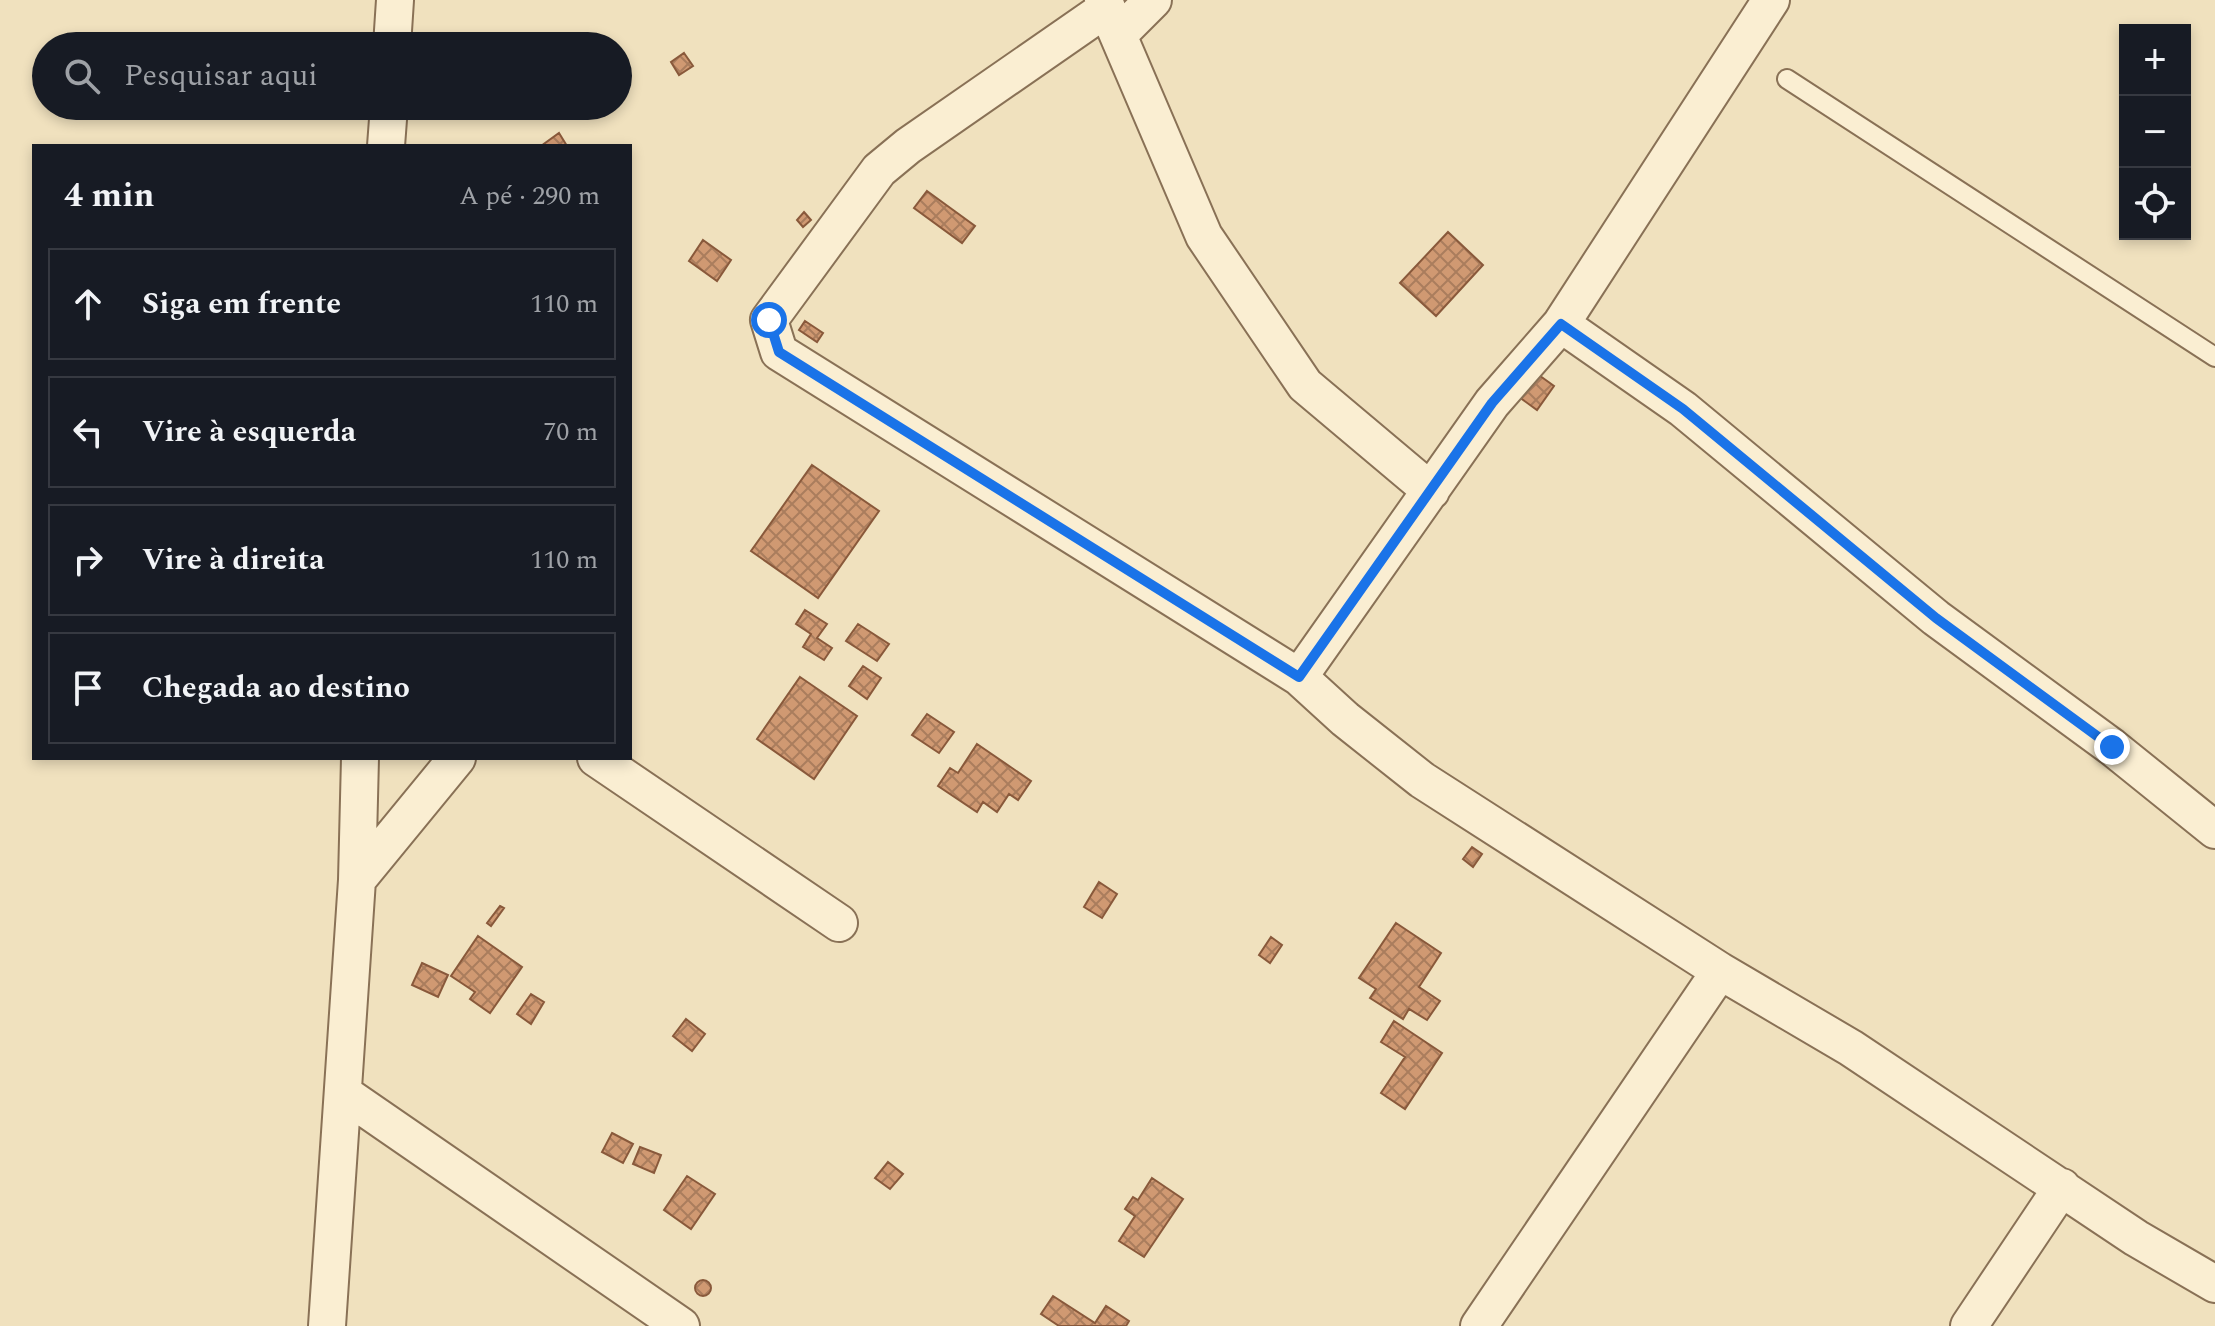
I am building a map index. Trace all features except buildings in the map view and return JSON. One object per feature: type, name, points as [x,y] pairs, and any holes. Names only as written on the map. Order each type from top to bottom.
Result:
[{"type":"street","points":[[393,32],[395,0]]},
{"type":"street","points":[[1153,0],[1110,14],[908,146],[879,170],[769,320],[779,352],[1299,677],[1345,719],[1422,780],[1720,971],[1851,1048],[2136,1238],[2215,1284]]},
{"type":"street","points":[[1299,677],[1492,403],[1561,324],[1771,0]]},
{"type":"street","points":[[1110,14],[1204,236],[1305,385],[1431,491]]},
{"type":"street","points":[[386,144],[388,120]]},
{"type":"street","points":[[1561,324],[1683,409],[1936,618],[2112,747],[2215,830]]},
{"type":"street","points":[[327,1326],[357,880],[360,760]]},
{"type":"street","points":[[357,880],[455,760]]},
{"type":"street","points":[[599,760],[839,923]]},
{"type":"street","points":[[1479,1326],[1720,971]]},
{"type":"street","points":[[343,1093],[681,1326]]},
{"type":"street","points":[[1969,1326],[2062,1187]]},
{"type":"lane","points":[[1787,79],[2215,357]]},
{"type":"route","points":[[769,320],[779,352],[1299,677],[1492,403],[1561,324],[1683,409],[1936,618],[2112,747]]}]
